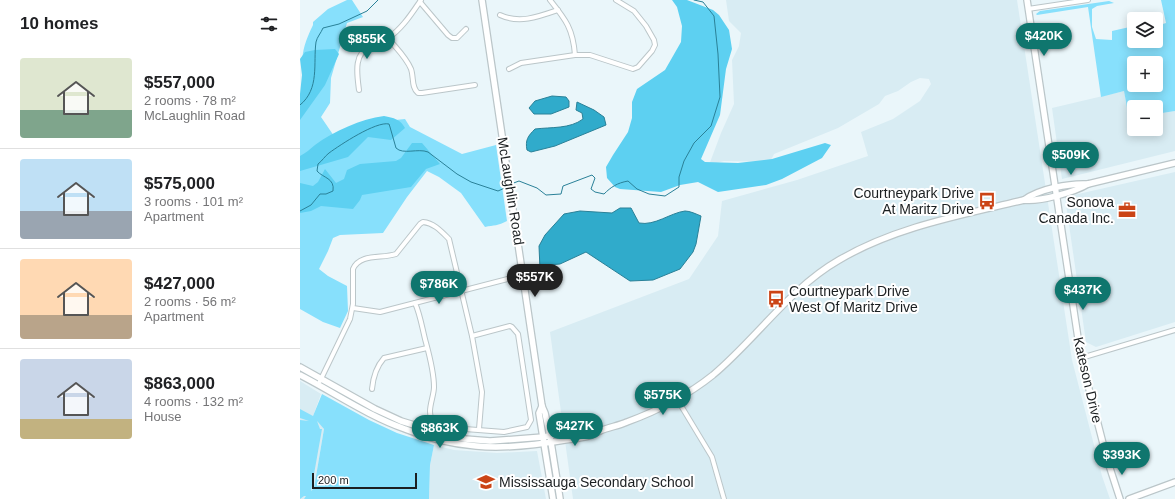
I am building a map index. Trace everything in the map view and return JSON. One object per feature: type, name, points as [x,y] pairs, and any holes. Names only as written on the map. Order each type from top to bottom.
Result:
[{"type":"main road","name":"McLaughlin Road","points":[[482,0],[542,406],[546,413],[560,499]]},
{"type":"main road","name":"Kateson Drive","points":[[1027,0],[1081,358],[1107,459],[1120,499]]},
{"type":"main road","points":[[1024,200],[1033,201],[1080,189],[1088,184],[1175,163]]},
{"type":"main road","points":[[300,374],[380,419],[432,438],[476,446],[506,447],[590,436],[599,431],[627,422],[677,399],[710,378],[731,360],[780,308],[810,281],[838,260],[868,245],[918,227],[1024,200],[1032,195],[1056,188],[1077,183],[1088,184]]},
{"type":"main road","points":[[300,367],[384,414],[415,426],[465,439],[490,441],[544,437],[590,429],[599,431]]},
{"type":"main road","name":"McLaughlin Road","points":[[542,406],[540,413],[553,499]]},
{"type":"main road","points":[[432,438],[434,431]]},
{"type":"main road","points":[[1129,499],[1175,482]]},
{"type":"street","points":[[550,0],[567,22],[571,31],[575,55]]},
{"type":"street","points":[[509,69],[521,63],[575,55],[590,55],[633,69],[638,66],[652,51],[655,45],[654,40],[646,26],[634,11],[616,0]]},
{"type":"street","points":[[1028,10],[1088,0]]},
{"type":"street","points":[[359,90],[357,70],[358,61],[362,53],[369,46],[388,38],[397,31],[421,1],[452,38],[457,38],[466,29]]},
{"type":"street","points":[[500,15],[510,19],[520,20],[542,16],[558,10]]},
{"type":"street","points":[[388,38],[408,63],[411,71],[413,87],[418,93],[475,85]]},
{"type":"street","points":[[318,384],[350,319],[353,308],[353,269],[355,264],[365,259],[396,254],[423,222],[428,222],[438,228],[449,239],[472,336],[482,392],[479,429]]},
{"type":"street","points":[[353,308],[380,312],[523,275]]},
{"type":"street","points":[[416,303],[431,360],[434,394],[430,413],[434,422],[466,429],[504,432],[527,428],[531,420],[518,334],[510,326],[472,336]]},
{"type":"street","points":[[1081,358],[1175,330]]},
{"type":"street","points":[[372,389],[373,377],[380,362],[384,358],[427,348]]},
{"type":"street","points":[[677,399],[712,457],[724,499]]},
{"type":"shaded area","points":[[347,0],[352,0],[363,17],[347,23],[331,78],[330,103],[321,117],[334,136],[357,124],[405,119],[410,127],[462,154],[496,145],[507,221],[498,225],[485,227],[461,193],[439,177],[427,171],[407,197],[383,233],[340,235],[333,238],[319,269],[328,276],[347,286],[348,311],[340,328],[323,322],[300,309],[300,95],[307,92],[303,73],[302,57],[313,22],[328,9]]},
{"type":"shaded area","points":[[672,0],[687,0],[713,10],[719,15],[729,30],[732,49],[726,69],[720,115],[701,159],[705,162],[738,163],[772,159],[825,143],[831,145],[822,158],[782,179],[766,185],[718,192],[698,182],[680,185],[661,192],[620,189],[615,187],[607,178],[606,167],[628,132],[632,118],[632,102],[637,89],[665,70],[681,42],[682,26],[677,7]]},
{"type":"shaded area","points":[[726,0],[1017,0],[1072,360],[1102,476],[1110,499],[573,499],[550,332],[689,279],[718,236],[722,201],[797,180],[868,156],[861,132],[893,119],[920,101],[931,84],[929,79],[920,78],[911,82],[898,91],[885,96],[879,104],[838,128],[774,154],[770,162],[724,161],[709,165],[734,104],[732,60],[739,46],[741,33],[729,21]]},
{"type":"shaded area","points":[[1161,0],[1175,0],[1175,111],[1163,113],[1163,100],[1127,100],[1127,108],[1124,91],[1101,97],[1088,7],[1036,14],[1040,11],[1109,1],[1114,3],[1097,6],[1092,9],[1092,27],[1096,39],[1112,40],[1112,31],[1127,28],[1127,48],[1163,48],[1163,24],[1166,23]]},
{"type":"shaded area","points":[[335,49],[339,54],[325,85],[300,120],[302,75],[300,59],[305,52]]},
{"type":"shaded area","points":[[1124,91],[1127,108],[1127,136],[1163,136],[1163,113],[1175,111],[1175,151],[1062,179],[1052,108]]},
{"type":"shaded area","points":[[552,96],[566,97],[569,101],[569,107],[551,114],[534,114],[529,108],[535,101]]},
{"type":"shaded area","points":[[577,102],[594,110],[604,117],[606,125],[555,146],[531,152],[527,150],[526,143],[535,129],[566,126],[583,119],[582,113],[576,110]]},
{"type":"shaded area","points":[[384,116],[396,119],[405,128],[391,140],[368,137],[348,157],[300,171],[300,156],[322,140],[339,130],[357,123]]},
{"type":"shaded area","points":[[412,143],[422,143],[440,164],[426,169],[411,187],[362,195],[353,209],[321,206],[311,211],[300,213],[300,183],[313,186],[318,182],[325,169],[336,183],[344,179],[347,170],[360,164],[396,161],[401,158]]},
{"type":"shaded area","points":[[1175,172],[1175,322],[1096,347],[1086,342],[1065,197]]},
{"type":"shaded area","points":[[620,208],[631,208],[639,223],[651,223],[685,211],[701,216],[693,252],[680,269],[653,280],[630,281],[586,252],[560,264],[548,265],[540,269],[539,246],[545,235],[564,214],[580,211],[612,213]]},
{"type":"shaded area","points":[[300,381],[321,394],[313,416],[324,429],[314,488],[304,499],[300,499]]},
{"type":"shaded area","points":[[322,394],[369,420],[397,433],[434,445],[430,465],[429,499],[304,499],[306,496],[304,496],[300,499],[300,420],[309,421],[300,418],[300,409],[313,416]],"holes":[[[317,421],[324,429],[314,488],[311,491],[322,429],[320,429]]]},
{"type":"shaded area","name":"Mississauga Secondary School","points":[[434,445],[454,450],[497,453],[537,451],[546,499],[429,499],[430,465]]},
{"type":"waterway","points":[[300,105],[311,91],[314,75],[316,42],[323,28],[339,24],[367,11],[378,0]]},
{"type":"waterway","points":[[511,184],[519,181],[537,188],[546,195],[561,194],[563,186],[592,175],[595,178],[591,189],[595,192],[604,194],[614,186],[628,181],[637,189],[649,194],[665,196],[679,187],[679,177],[684,161],[694,143],[711,126],[720,97],[714,16],[703,2],[694,0]]},
{"type":"waterway","points":[[300,211],[311,205],[320,194],[326,194],[333,191],[332,183],[317,171],[318,164],[329,153],[349,140],[367,130],[383,124],[389,124],[396,148],[399,150],[428,152],[457,174],[471,182],[498,191],[507,187]]},
{"type":"place","name":"Courtneypark Drive At Maritz Drive","points":[[987,201]]},
{"type":"place","name":"Sonova Canada Inc.","points":[[1127,210]]},
{"type":"place","name":"Courtneypark Drive West Of Maritz Drive","points":[[776,299]]},
{"type":"place","name":"Mississauga Secondary School","points":[[486,482]]}]
